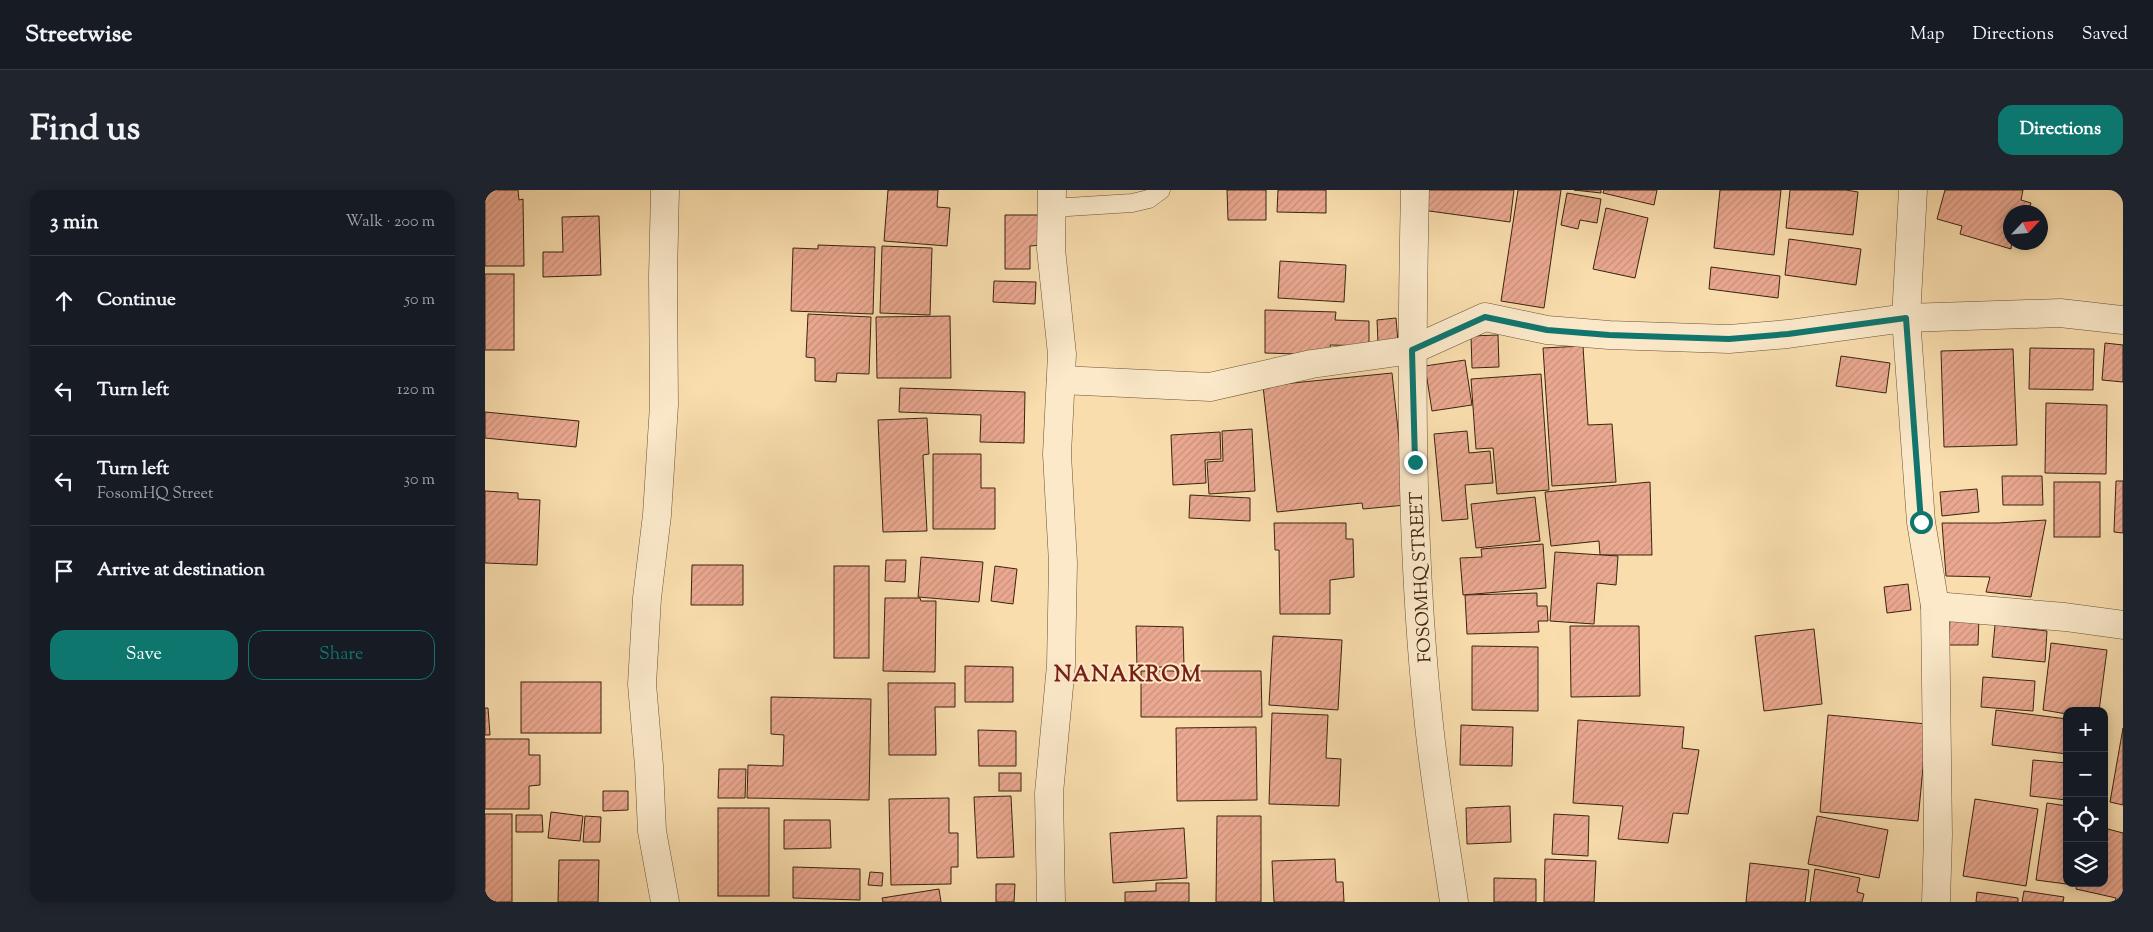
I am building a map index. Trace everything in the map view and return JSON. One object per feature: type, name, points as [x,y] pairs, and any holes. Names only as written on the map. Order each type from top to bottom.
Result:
[{"type":"street","points":[[665,190],[664,405],[657,515],[647,598],[642,684],[652,831],[665,902]]},
{"type":"street","name":"FOSOMHQ STREET","points":[[1415,190],[1412,350],[1418,590],[1428,716],[1454,902]]},
{"type":"street","points":[[1913,190],[1906,318],[1921,522],[1935,606],[1938,835],[1936,902]]},
{"type":"street","points":[[1051,902],[1049,793],[1061,665],[1063,562],[1057,454],[1062,354],[1051,249],[1052,199]]},
{"type":"street","points":[[1061,380],[1210,387],[1312,364],[1412,350],[1485,317],[1547,330],[1609,335],[1729,339],[1788,334],[1906,318],[2060,313],[2123,320]]},
{"type":"street","points":[[1935,606],[2065,617],[2123,625]]},
{"type":"lane","points":[[1052,199],[1132,203],[1149,199],[1161,190]]},
{"type":"building","points":[[485,190],[518,190],[519,200],[523,199],[524,266],[485,266]]},
{"type":"building","points":[[888,190],[938,190],[937,207],[950,208],[947,246],[884,241]]},
{"type":"building","points":[[1227,190],[1266,190],[1266,220],[1228,220]]},
{"type":"building","points":[[1278,190],[1326,190],[1326,213],[1277,212]]},
{"type":"building","points":[[1425,190],[1514,190],[1510,222],[1422,210]]},
{"type":"building","points":[[1518,190],[1561,190],[1544,308],[1501,301]]},
{"type":"building","points":[[1574,190],[1601,190],[1601,193]]},
{"type":"building","points":[[1604,190],[1657,190],[1654,205],[1603,193]]},
{"type":"building","points":[[1720,190],[1781,190],[1774,255],[1714,248]]},
{"type":"building","points":[[1790,190],[1846,190],[1858,192],[1853,235],[1786,228]]},
{"type":"building","points":[[1945,190],[2023,190],[2021,200],[2031,203],[2030,205],[2003,205],[2003,247],[1960,234],[1962,226],[1937,219]]},
{"type":"building","points":[[1567,193],[1601,199],[1597,223],[1580,220],[1578,229],[1561,225]]},
{"type":"building","points":[[1606,208],[1648,218],[1635,278],[1593,269]]},
{"type":"building","points":[[1005,215],[1043,215],[1043,245],[1030,246],[1030,269],[1005,269]]},
{"type":"building","points":[[599,216],[601,275],[543,277],[543,252],[563,252],[562,217]]},
{"type":"building","points":[[1789,239],[1861,249],[1856,285],[1785,275]]},
{"type":"building","points":[[818,245],[875,247],[873,314],[791,311],[793,248],[818,249]]},
{"type":"building","points":[[882,246],[932,248],[930,315],[880,313]]},
{"type":"building","points":[[1280,261],[1346,265],[1344,302],[1278,298]]},
{"type":"building","points":[[1711,267],[1780,276],[1778,298],[1709,289]]},
{"type":"building","points":[[485,274],[514,274],[514,350],[485,350]]},
{"type":"building","points":[[994,281],[1036,282],[1035,304],[993,302]]},
{"type":"building","points":[[1265,310],[1336,312],[1335,320],[1369,321],[1369,346],[1330,345],[1331,355],[1265,353]]},
{"type":"building","points":[[808,314],[871,317],[869,374],[837,373],[836,382],[815,381],[815,358],[806,357]]},
{"type":"building","points":[[950,316],[951,378],[877,378],[876,317]]},
{"type":"building","points":[[1396,318],[1398,342],[1378,343],[1377,320]]},
{"type":"building","points":[[1498,335],[1499,367],[1472,368],[1471,336]]},
{"type":"building","points":[[2105,343],[2123,345],[2123,382],[2102,380]]},
{"type":"building","points":[[1583,346],[1588,425],[1612,424],[1616,482],[1552,486],[1543,348]]},
{"type":"building","points":[[2030,348],[2094,349],[2093,390],[2029,389]]},
{"type":"building","points":[[2013,349],[2017,445],[1944,447],[1941,351]]},
{"type":"building","points":[[1841,356],[1890,363],[1886,393],[1836,386]]},
{"type":"building","points":[[1465,360],[1472,405],[1432,411],[1425,366]]},
{"type":"building","points":[[1392,373],[1406,505],[1363,509],[1362,503],[1277,512],[1263,386]]},
{"type":"building","points":[[1541,374],[1549,490],[1497,494],[1493,448],[1476,449],[1471,379]]},
{"type":"building","points":[[900,388],[1025,392],[1024,443],[980,442],[981,415],[899,412]]},
{"type":"building","points":[[2046,403],[2107,405],[2106,474],[2045,473]]},
{"type":"building","points":[[485,412],[579,421],[576,447],[485,438]]},
{"type":"building","points":[[927,418],[929,454],[923,455],[927,531],[883,532],[878,420]]},
{"type":"building","points":[[1252,429],[1255,491],[1209,494],[1207,462],[1223,461],[1222,431]]},
{"type":"building","points":[[1467,431],[1469,453],[1490,451],[1493,483],[1465,485],[1468,519],[1442,521],[1434,434]]},
{"type":"building","points":[[1220,432],[1221,459],[1205,460],[1206,483],[1173,485],[1171,435]]},
{"type":"building","points":[[933,454],[981,454],[981,488],[995,488],[995,529],[933,529]]},
{"type":"building","points":[[2002,476],[2042,476],[2043,505],[2003,505]]},
{"type":"building","points":[[2116,481],[2123,481],[2123,533],[2114,532]]},
{"type":"building","points":[[1650,482],[1652,555],[1600,555],[1599,541],[1551,546],[1545,492]]},
{"type":"building","points":[[2054,482],[2100,482],[2100,537],[2054,537]]},
{"type":"building","points":[[1977,489],[1979,512],[1942,516],[1940,492]]},
{"type":"building","points":[[485,491],[518,493],[518,499],[540,500],[537,565],[485,563]]},
{"type":"building","points":[[1190,495],[1250,498],[1250,521],[1189,518]]},
{"type":"building","points":[[1535,497],[1540,541],[1476,548],[1471,504]]},
{"type":"building","points":[[2046,520],[2031,597],[1986,592],[1990,577],[1946,576],[1942,523],[1998,523]]},
{"type":"building","points":[[1274,523],[1346,523],[1346,539],[1353,539],[1354,577],[1330,580],[1330,614],[1280,614],[1279,550],[1275,550]]},
{"type":"building","points":[[1543,544],[1546,588],[1463,595],[1460,558],[1482,557],[1481,549]]},
{"type":"building","points":[[1555,552],[1618,556],[1616,585],[1597,583],[1594,624],[1550,621]]},
{"type":"building","points":[[921,557],[983,562],[979,602],[918,597]]},
{"type":"building","points":[[886,560],[906,560],[905,582],[885,581]]},
{"type":"building","points":[[692,565],[743,565],[743,605],[691,605]]},
{"type":"building","points":[[834,566],[869,566],[869,658],[834,658]]},
{"type":"building","points":[[995,566],[1017,569],[1013,604],[991,601]]},
{"type":"building","points":[[1908,584],[1911,610],[1887,613],[1884,587]]},
{"type":"building","points":[[1537,593],[1537,606],[1547,606],[1548,621],[1538,621],[1539,632],[1467,634],[1465,595]]},
{"type":"building","points":[[885,598],[920,598],[921,601],[936,601],[935,672],[883,671]]},
{"type":"building","points":[[1950,616],[1979,617],[1978,645],[1949,645]]},
{"type":"building","points":[[1995,625],[2047,631],[2045,662],[1992,657]]},
{"type":"building","points":[[1136,626],[1183,627],[1184,667],[1137,667]]},
{"type":"building","points":[[1570,626],[1639,626],[1640,696],[1571,697]]},
{"type":"building","points":[[1814,629],[1822,704],[1764,711],[1755,636]]},
{"type":"building","points":[[1273,636],[1342,640],[1338,710],[1269,705]]},
{"type":"building","points":[[2051,643],[2107,650],[2100,707],[2063,707],[2063,713],[2043,710]]},
{"type":"building","points":[[1472,646],[1538,647],[1538,711],[1472,710]]},
{"type":"building","points":[[965,666],[1013,667],[1013,702],[965,702]]},
{"type":"building","points":[[1141,671],[1261,671],[1262,717],[1141,717]]},
{"type":"building","points":[[1983,677],[2035,681],[2033,711],[1981,707]]},
{"type":"building","points":[[521,682],[601,682],[601,733],[521,733]]},
{"type":"building","points":[[888,683],[955,683],[955,707],[935,707],[936,755],[889,755]]},
{"type":"building","points":[[771,697],[871,699],[869,800],[747,798],[748,765],[783,766],[784,735],[771,734]]},
{"type":"building","points":[[485,708],[488,708],[490,735],[485,735]]},
{"type":"building","points":[[1996,710],[2063,718],[2063,754],[1992,745]]},
{"type":"building","points":[[1272,713],[1328,715],[1326,758],[1341,759],[1339,806],[1269,804]]},
{"type":"building","points":[[1828,715],[1927,724],[1918,821],[1820,812]]},
{"type":"building","points":[[1578,720],[1684,727],[1682,748],[1699,750],[1688,814],[1673,813],[1668,843],[1618,839],[1623,806],[1573,803]]},
{"type":"building","points":[[1461,725],[1513,727],[1512,766],[1460,765]]},
{"type":"building","points":[[1256,727],[1257,800],[1177,801],[1176,728]]},
{"type":"building","points":[[2123,728],[2123,805],[2110,802]]},
{"type":"building","points":[[978,730],[1016,731],[1016,766],[979,766]]},
{"type":"building","points":[[485,739],[529,739],[529,755],[540,755],[540,785],[529,786],[529,809],[485,809]]},
{"type":"building","points":[[2033,760],[2063,763],[2063,800],[2030,796]]},
{"type":"building","points":[[719,769],[746,769],[745,798],[718,798]]},
{"type":"building","points":[[999,773],[1021,773],[1021,791],[999,791]]},
{"type":"building","points":[[603,791],[628,791],[628,810],[603,811]]},
{"type":"building","points":[[1011,796],[1014,857],[977,858],[974,797]]},
{"type":"building","points":[[949,798],[949,833],[958,833],[958,867],[951,867],[951,884],[891,885],[889,799]]},
{"type":"building","points":[[1975,799],[2038,809],[2026,886],[1963,876]]},
{"type":"building","points":[[2047,803],[2063,805],[2063,884],[2036,880]]},
{"type":"building","points":[[1510,806],[1511,842],[1467,844],[1466,808]]},
{"type":"building","points":[[718,808],[769,808],[769,896],[718,896]]},
{"type":"building","points":[[551,812],[583,816],[580,841],[548,838]]},
{"type":"building","points":[[485,814],[512,814],[512,902],[485,902]]},
{"type":"building","points":[[1554,814],[1589,816],[1588,856],[1552,854]]},
{"type":"building","points":[[516,815],[542,815],[543,832],[516,832]]},
{"type":"building","points":[[585,816],[601,817],[600,842],[583,842]]},
{"type":"building","points":[[1217,816],[1261,816],[1261,902],[1216,902]]},
{"type":"building","points":[[1817,816],[1888,830],[1879,878],[1808,864]]},
{"type":"building","points":[[784,820],[830,820],[831,848],[784,849]]},
{"type":"building","points":[[1184,828],[1187,878],[1113,883],[1110,833]]},
{"type":"building","points":[[2108,829],[2123,833],[2123,902],[2115,902],[2116,898],[2076,889],[2076,887],[2108,887]]},
{"type":"building","points":[[1335,859],[1336,882],[1343,882],[1344,902],[1274,902],[1272,861]]},
{"type":"building","points":[[1545,859],[1596,861],[1594,902],[1544,902]]},
{"type":"building","points":[[559,860],[599,860],[598,902],[558,902]]},
{"type":"building","points":[[1750,863],[1809,870],[1805,902],[1746,902]]},
{"type":"building","points":[[793,867],[860,869],[860,900],[793,898]]},
{"type":"building","points":[[1815,869],[1860,878],[1857,892],[1864,894],[1862,902],[1810,902]]},
{"type":"building","points":[[870,872],[883,873],[882,886],[868,885]]},
{"type":"building","points":[[1494,878],[1536,879],[1536,902],[1494,902]]},
{"type":"building","points":[[1156,883],[1189,883],[1189,902],[1125,902],[1125,892],[1156,891]]},
{"type":"building","points":[[996,884],[1015,884],[1014,902],[996,902]]},
{"type":"building","points":[[939,889],[941,902],[883,902],[882,898]]},
{"type":"building","points":[[2024,891],[2064,897],[2063,902],[2022,902]]},
{"type":"building","points":[[1977,892],[2018,898],[2018,902],[1976,902]]},
{"type":"district","name":"NANAKROM","points":[[1128,673]]},
{"type":"route","points":[[1415,462],[1412,350],[1485,317],[1547,330],[1609,335],[1729,339],[1788,334],[1906,318],[1921,522]]}]
